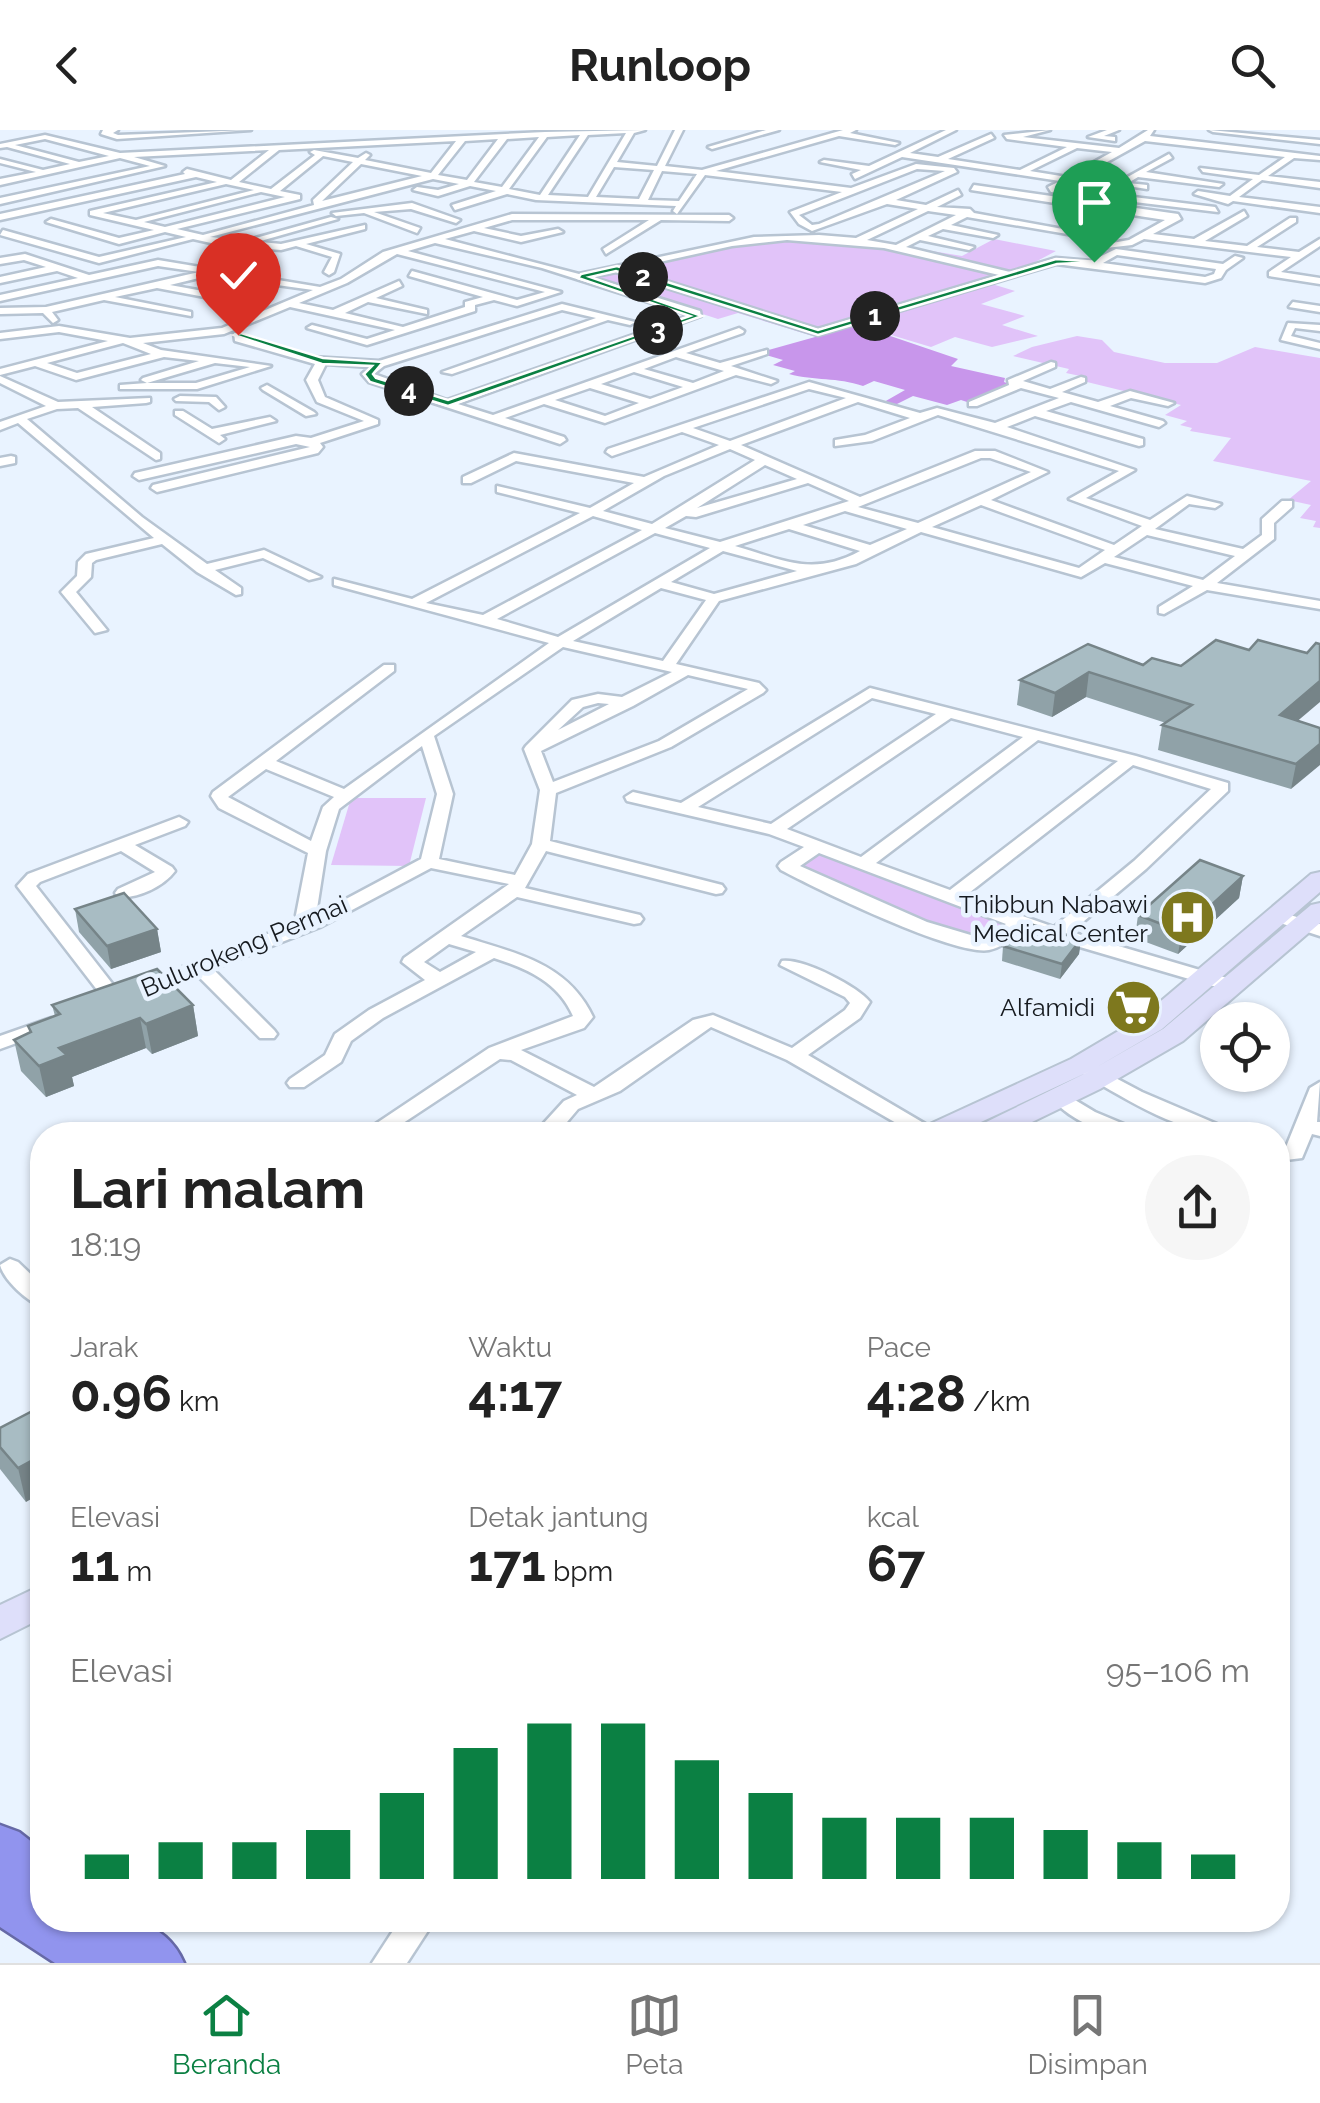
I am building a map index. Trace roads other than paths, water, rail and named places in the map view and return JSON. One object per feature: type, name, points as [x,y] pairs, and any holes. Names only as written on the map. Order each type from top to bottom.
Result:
[{"type":"highway","points":[[0,1849],[30,1873]]},
{"type":"highway","points":[[0,1896],[30,1916]]},
{"type":"highway","points":[[55,1932],[102,1963]]},
{"type":"highway","points":[[113,1932],[156,1963]]},
{"type":"main road","points":[[964,1122],[1174,1035],[1219,981],[1305,920],[1320,879]]},
{"type":"main road","points":[[1009,1122],[1060,1097],[1091,1071]]},
{"type":"main road","points":[[0,1624],[30,1607]]},
{"type":"street","points":[[24,130],[319,203],[432,176],[463,138]]},
{"type":"street","points":[[104,131],[110,137],[126,137],[248,130]]},
{"type":"street","points":[[590,200],[632,130]]},
{"type":"street","points":[[641,130],[422,140],[384,136],[270,139],[280,146],[540,196],[682,204]]},
{"type":"street","points":[[642,203],[679,130]]},
{"type":"street","points":[[738,164],[706,157],[717,138],[738,140],[775,130]]},
{"type":"street","points":[[673,217],[702,172],[829,142],[852,130]]},
{"type":"street","points":[[827,188],[952,130]]},
{"type":"street","points":[[972,130],[991,136],[1188,156]]},
{"type":"street","points":[[1092,137],[1115,130]]},
{"type":"street","points":[[1212,130],[1320,145]]},
{"type":"street","points":[[1279,138],[1291,130]]},
{"type":"street","points":[[1007,137],[1044,131],[1092,137],[1145,137],[1320,158]]},
{"type":"street","points":[[512,216],[501,208],[540,196],[586,132]]},
{"type":"street","points":[[797,133],[829,142]]},
{"type":"street","points":[[456,207],[505,190],[546,134]]},
{"type":"street","points":[[842,134],[895,144]]},
{"type":"street","points":[[3,145],[44,136]]},
{"type":"street","points":[[0,181],[119,156],[330,144],[384,136]]},
{"type":"street","points":[[2,234],[98,260],[321,207],[319,203],[384,136]]},
{"type":"street","points":[[417,190],[441,193],[470,183],[505,136]]},
{"type":"street","points":[[939,160],[991,136]]},
{"type":"street","points":[[126,137],[164,153]]},
{"type":"street","points":[[1050,188],[1145,137]]},
{"type":"street","points":[[394,169],[422,140]]},
{"type":"street","points":[[1016,149],[1034,141]]},
{"type":"street","points":[[133,222],[269,191],[330,144]]},
{"type":"street","points":[[3,145],[75,163]]},
{"type":"street","points":[[1306,156],[1320,145]]},
{"type":"street","points":[[2,234],[230,182],[280,146]]},
{"type":"street","points":[[1020,173],[1075,146]]},
{"type":"street","points":[[0,217],[194,174],[227,149]]},
{"type":"street","points":[[746,152],[768,156]]},
{"type":"street","points":[[900,154],[1065,179]]},
{"type":"street","points":[[1036,228],[1171,154]]},
{"type":"street","points":[[1215,210],[1292,154]]},
{"type":"street","points":[[0,181],[119,156]]},
{"type":"street","points":[[980,166],[998,158]]},
{"type":"street","points":[[1206,158],[1289,169]]},
{"type":"street","points":[[0,160],[41,170]]},
{"type":"street","points":[[824,162],[873,169]]},
{"type":"street","points":[[612,164],[827,188],[1086,234]]},
{"type":"street","points":[[1155,164],[1320,185]]},
{"type":"street","points":[[0,201],[161,166]]},
{"type":"street","points":[[916,166],[954,170],[816,228],[807,227],[793,214],[849,192],[916,166]]},
{"type":"street","points":[[1006,171],[972,188],[1175,219]]},
{"type":"street","points":[[812,172],[850,178]]},
{"type":"street","points":[[1138,174],[1320,197]]},
{"type":"street","points":[[344,176],[394,186]]},
{"type":"street","points":[[993,177],[1050,188],[1160,189]]},
{"type":"street","points":[[1110,189],[1198,208],[1261,216]]},
{"type":"street","points":[[0,191],[197,237],[236,244],[300,245],[337,256],[328,272]]},
{"type":"street","points":[[1178,192],[1320,210]]},
{"type":"street","points":[[858,241],[958,193]]},
{"type":"street","points":[[51,222],[116,241],[296,197]]},
{"type":"street","points":[[1020,206],[1034,200]]},
{"type":"street","points":[[236,244],[362,210],[412,206],[456,220],[417,230],[362,210]]},
{"type":"street","points":[[900,246],[980,207]]},
{"type":"street","points":[[1099,227],[1073,242],[1104,247],[1143,236],[1198,208]]},
{"type":"street","points":[[992,219],[1006,212]]},
{"type":"street","points":[[1113,220],[1126,212]]},
{"type":"street","points":[[1195,242],[1244,214]]},
{"type":"street","points":[[0,375],[124,342],[224,331],[349,279],[396,250],[512,216],[729,218]]},
{"type":"street","points":[[606,252],[660,217]]},
{"type":"street","points":[[1277,218],[1306,222]]},
{"type":"street","points":[[1248,249],[1293,220]]},
{"type":"street","points":[[944,226],[993,236]]},
{"type":"street","points":[[470,227],[521,238],[558,232]]},
{"type":"street","points":[[300,245],[362,228]]},
{"type":"street","points":[[417,230],[413,236],[581,276],[698,316],[448,403]]},
{"type":"street","points":[[340,234],[368,241]]},
{"type":"street","points":[[1143,236],[1299,255]]},
{"type":"street","points":[[581,276],[756,240],[814,237],[900,246],[1012,275]]},
{"type":"street","points":[[920,237],[969,246]]},
{"type":"street","points":[[623,242],[637,244]]},
{"type":"street","points":[[1320,242],[1272,274],[1320,286]]},
{"type":"street","points":[[650,247],[682,254]]},
{"type":"street","points":[[1168,259],[1182,249]]},
{"type":"street","points":[[396,250],[556,292],[520,303],[412,274]]},
{"type":"street","points":[[1093,264],[1112,252],[1222,267]]},
{"type":"street","points":[[0,262],[27,257],[90,278]]},
{"type":"street","points":[[617,269],[818,332],[1060,260],[1205,280],[1218,276],[1222,267],[1238,258]]},
{"type":"street","points":[[444,260],[310,327],[367,342],[471,309],[468,304],[495,296]]},
{"type":"street","points":[[0,298],[158,264],[316,288]]},
{"type":"street","points":[[0,280],[57,268]]},
{"type":"street","points":[[160,325],[289,268]]},
{"type":"street","points":[[0,311],[46,310],[213,272]]},
{"type":"street","points":[[158,284],[228,298]]},
{"type":"street","points":[[101,298],[187,314]]},
{"type":"street","points":[[367,300],[423,312]]},
{"type":"street","points":[[293,304],[398,327]]},
{"type":"street","points":[[1293,305],[1320,310]]},
{"type":"street","points":[[224,331],[238,335],[239,339],[322,361],[380,364],[562,307],[630,322]]},
{"type":"street","points":[[46,310],[58,329]]},
{"type":"street","points":[[448,372],[610,316]]},
{"type":"street","points":[[1320,328],[1292,325],[1285,338],[1320,346]]},
{"type":"street","points":[[0,336],[58,329],[166,353],[266,366],[196,386],[124,386],[217,360]]},
{"type":"street","points":[[496,418],[739,332]]},
{"type":"street","points":[[582,429],[695,387],[763,352]]},
{"type":"street","points":[[36,363],[76,378],[166,353]]},
{"type":"street","points":[[677,354],[771,381]]},
{"type":"street","points":[[403,357],[464,378]]},
{"type":"street","points":[[139,476],[296,440],[312,442],[375,421],[328,406],[318,398],[312,386],[313,376],[322,361]]},
{"type":"street","points":[[380,364],[368,374],[373,380],[560,440]]},
{"type":"street","points":[[1050,365],[1012,380],[1159,423]]},
{"type":"street","points":[[634,369],[695,387]]},
{"type":"street","points":[[250,372],[310,414]]},
{"type":"street","points":[[0,375],[56,406]]},
{"type":"street","points":[[1051,393],[1081,380]]},
{"type":"street","points":[[590,384],[650,403]]},
{"type":"street","points":[[973,404],[1020,384]]},
{"type":"street","points":[[612,452],[809,386],[920,417]]},
{"type":"street","points":[[1098,406],[1127,394],[1168,403]]},
{"type":"street","points":[[413,604],[646,481],[858,398]]},
{"type":"street","points":[[996,427],[1070,398]]},
{"type":"street","points":[[0,426],[56,406],[212,399],[221,406],[174,410],[225,444]]},
{"type":"street","points":[[545,401],[605,420]]},
{"type":"street","points":[[80,404],[156,456]]},
{"type":"street","points":[[296,420],[328,406]]},
{"type":"street","points":[[839,443],[868,438],[944,411],[1128,468],[1075,499],[1148,527],[1245,554]]},
{"type":"street","points":[[1034,412],[1139,442]]},
{"type":"street","points":[[19,420],[164,540],[236,591]]},
{"type":"street","points":[[210,434],[270,421]]},
{"type":"street","points":[[682,428],[809,479],[852,504],[1080,573],[1188,500],[1215,504]]},
{"type":"street","points":[[156,488],[314,450],[317,447],[312,442]]},
{"type":"street","points":[[179,822],[34,878],[26,886],[112,994],[314,918],[317,851],[328,814],[344,795],[560,642],[657,583],[724,546],[852,504],[980,454],[1042,472],[920,525],[851,561],[714,598],[657,583]]},
{"type":"street","points":[[467,480],[508,458],[519,457],[646,481]]},
{"type":"street","points":[[485,620],[662,524],[764,459]]},
{"type":"street","points":[[662,524],[809,479]]},
{"type":"street","points":[[501,489],[592,512],[662,524],[811,571]]},
{"type":"street","points":[[977,499],[1108,554],[1205,585],[1320,605]]},
{"type":"street","points":[[1164,610],[1205,585],[1269,536],[1267,522],[1287,504]]},
{"type":"street","points":[[788,525],[871,550]]},
{"type":"street","points":[[100,630],[68,592],[84,577],[85,562],[108,552],[164,540]]},
{"type":"street","points":[[202,569],[264,554],[314,577]]},
{"type":"street","points":[[339,582],[758,690],[665,744],[548,790]]},
{"type":"street","points":[[667,666],[714,598]]},
{"type":"street","points":[[317,851],[221,801],[221,791],[389,668]]},
{"type":"street","points":[[439,980],[411,962],[517,886],[541,844],[548,790],[532,749],[584,698],[597,696],[628,703],[685,670]]},
{"type":"street","points":[[684,809],[866,694],[1130,759],[1210,781],[1222,790],[1060,932]]},
{"type":"street","points":[[774,830],[946,714]]},
{"type":"street","points":[[426,735],[445,794],[428,862],[634,919]]},
{"type":"street","points":[[864,863],[1035,735]]},
{"type":"street","points":[[951,898],[1130,759]]},
{"type":"street","points":[[264,762],[344,795]]},
{"type":"street","points":[[633,796],[774,830],[1019,923],[1219,981]]},
{"type":"street","points":[[122,844],[166,871],[159,879],[124,893]]},
{"type":"street","points":[[541,844],[716,888]]},
{"type":"street","points":[[818,846],[787,866],[974,945],[990,944],[1019,923]]},
{"type":"street","name":"Bulurokeng Permai","points":[[112,994],[199,966],[314,918],[428,862]]},
{"type":"street","points":[[390,1122],[496,1052],[577,1024],[583,1017],[579,1002],[560,982],[521,961],[447,936]]},
{"type":"street","points":[[297,1082],[334,1058],[339,1041],[360,1024],[491,952]]},
{"type":"street","points":[[789,965],[852,993],[860,1002],[853,1014],[794,1056]]},
{"type":"street","points":[[199,966],[267,1034]]},
{"type":"street","points":[[5,1035],[61,1014]]},
{"type":"street","points":[[556,1122],[571,1105],[613,1087],[706,1022],[721,1024],[794,1056],[908,1122]]},
{"type":"street","points":[[496,1052],[516,1055],[593,1095]]},
{"type":"street","points":[[1091,1071],[1134,1096],[1194,1122]]},
{"type":"street","points":[[1290,1153],[1312,1128],[1320,1088]]},
{"type":"street","points":[[1060,1097],[1100,1122]]},
{"type":"street","points":[[10,1267],[30,1286]]},
{"type":"street","points":[[388,1963],[410,1932]]},
{"type":"place","name":"Thibbun Nabawi Medical Center","points":[[1187,918]]},
{"type":"place","name":"Alfamidi","points":[[1134,1007]]}]
